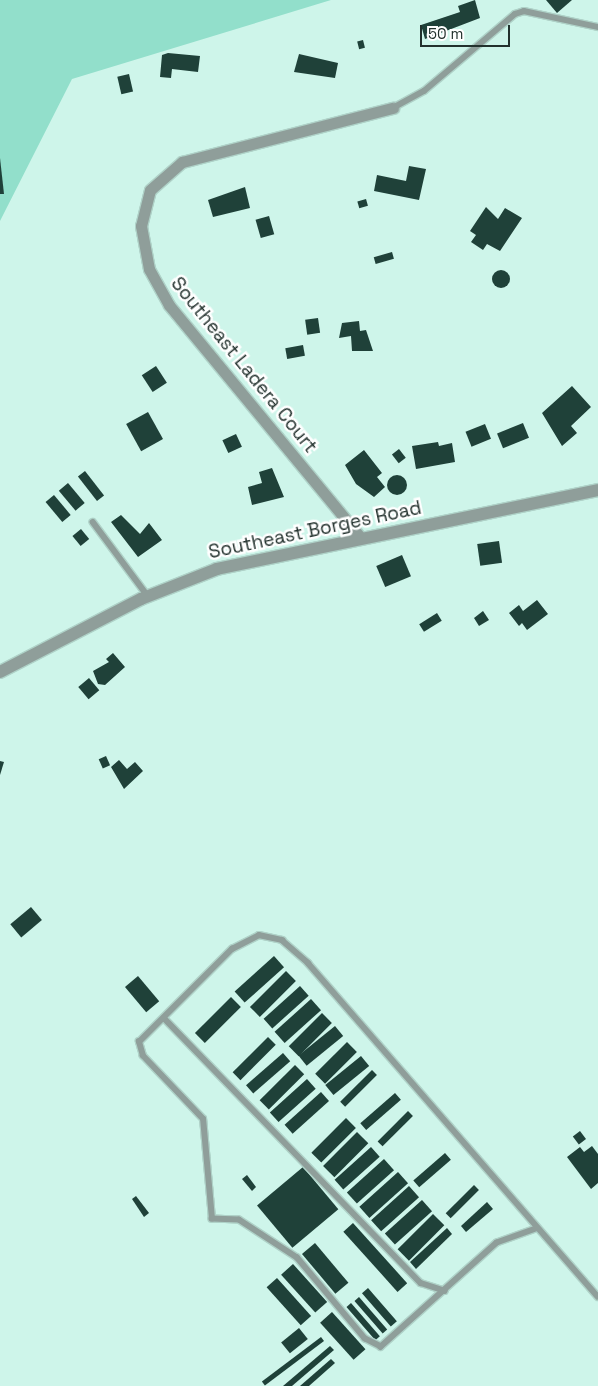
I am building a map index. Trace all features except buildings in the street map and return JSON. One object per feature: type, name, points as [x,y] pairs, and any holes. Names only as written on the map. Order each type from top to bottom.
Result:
[{"type":"street","name":"Southeast Ladera Court","points":[[361,538],[169,305],[149,269],[141,226],[150,190],[182,162],[393,108]]},
{"type":"street","name":"Southeast Borges Road","points":[[0,672],[148,596],[226,567],[598,490]]},
{"type":"lane","points":[[393,108],[424,91],[515,14],[524,11],[598,27]]},
{"type":"lane","points":[[93,522],[148,596]]},
{"type":"lane","points":[[536,1229],[497,1243],[381,1347],[365,1339],[297,1258],[239,1220],[212,1218],[203,1119],[143,1056],[139,1042],[232,949],[259,935],[282,940],[308,963],[536,1229],[598,1297]]},
{"type":"lane","points":[[164,1018],[421,1283],[445,1290]]},
{"type":"green space","points":[[0,0],[331,0],[72,79],[0,221]]}]
